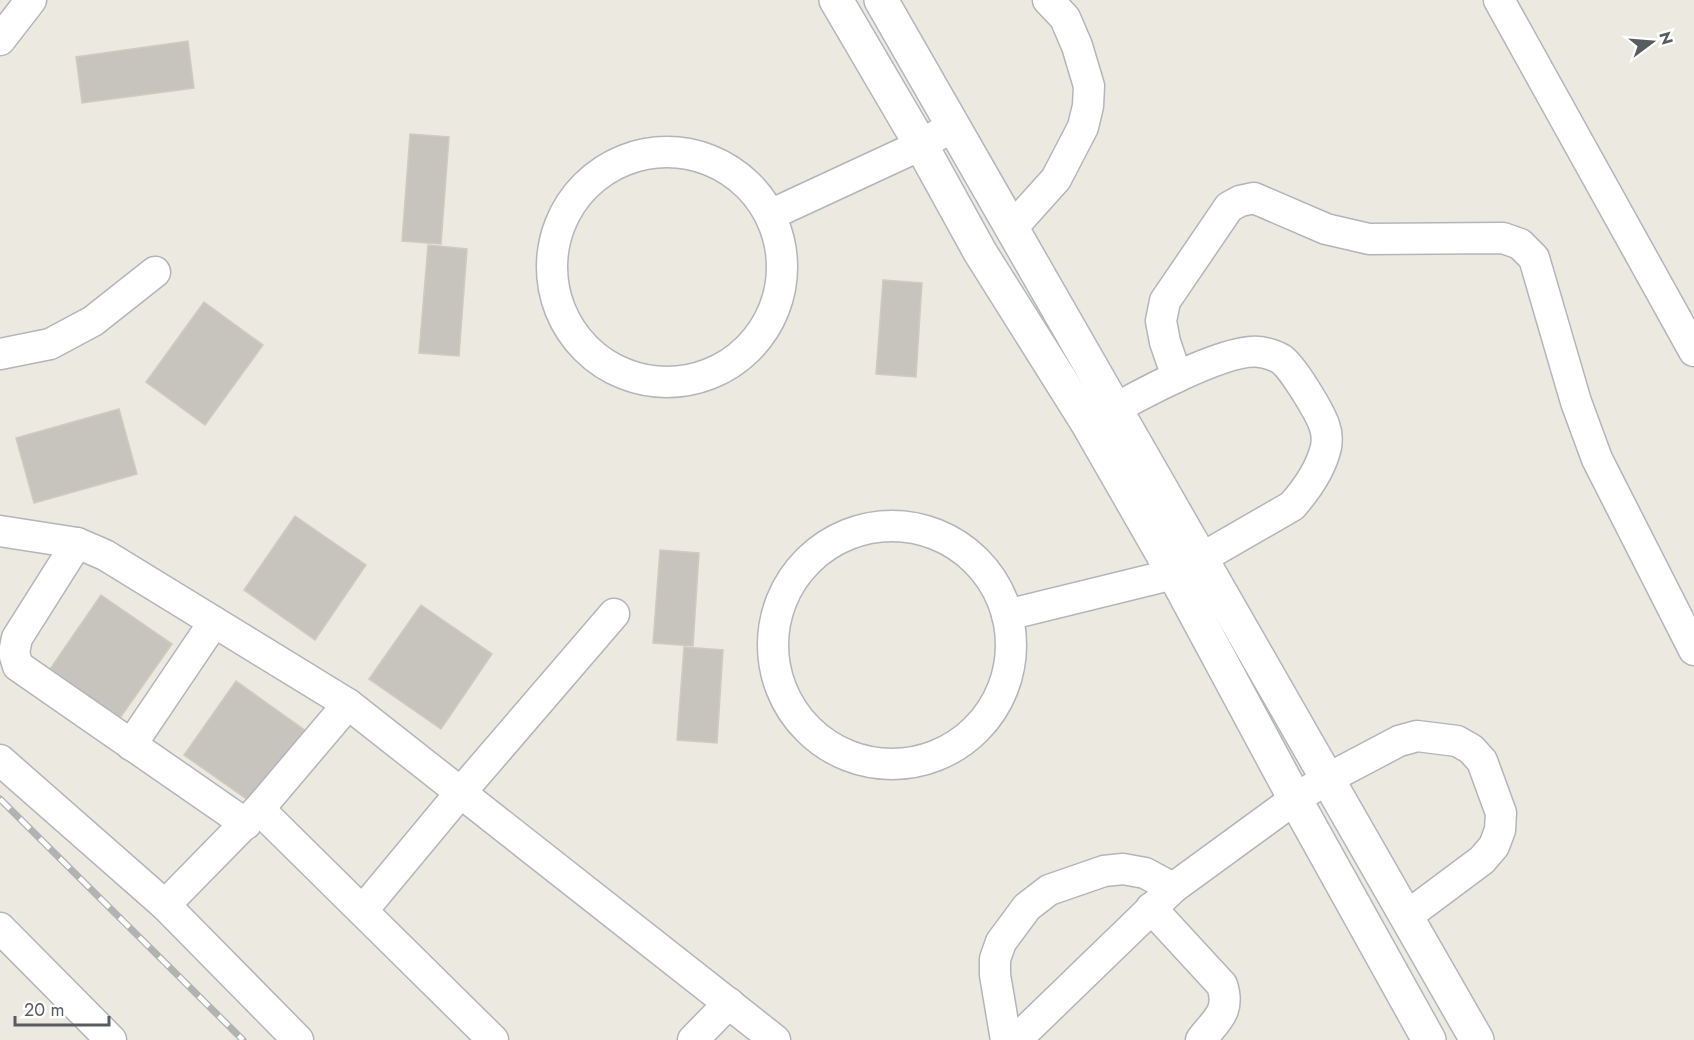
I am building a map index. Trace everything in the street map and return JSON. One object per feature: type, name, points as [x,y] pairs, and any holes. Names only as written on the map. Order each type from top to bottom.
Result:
[{"type":"main road","points":[[836,0],[921,145],[980,252],[1102,416]]},
{"type":"main road","points":[[881,0],[1012,228],[1102,416],[1188,567],[1327,779],[1477,1040]]},
{"type":"main road","points":[[1188,567],[1295,799],[1429,1040]]},
{"type":"street","points":[[0,40],[31,0]]},
{"type":"street","points":[[1012,228],[1056,179],[1083,127],[1088,106],[1089,86],[1077,46],[1065,18],[1048,0]]},
{"type":"street","points":[[1499,0],[1686,317],[1694,351]]},
{"type":"street","points":[[770,215],[921,145],[953,126]]},
{"type":"street","points":[[674,152],[698,155],[720,164],[740,178],[757,195],[770,215],[778,238],[782,262],[781,286],[774,310],[764,331],[748,350],[729,365],[715,372],[684,381],[660,382],[636,379],[614,370],[594,356],[577,339],[564,319],[556,296],[552,272],[553,248],[560,225],[571,203],[586,184],[626,158],[650,153],[674,152]]},
{"type":"street","points":[[1177,377],[1165,342],[1161,321],[1165,301],[1229,207],[1240,201],[1254,198],[1326,229],[1369,239],[1503,238],[1520,244],[1534,258],[1567,375],[1597,459],[1694,650]]},
{"type":"street","points":[[0,354],[50,344],[93,321],[155,272]]},
{"type":"street","points":[[1007,615],[1188,567],[1292,506],[1307,489],[1326,445],[1325,428],[1295,373],[1281,359],[1259,352],[1241,353],[1216,361],[1177,377],[1102,416]]},
{"type":"street","points":[[899,525],[946,538],[967,552],[984,570],[998,591],[1007,615],[1010,639],[1009,664],[1002,688],[991,711],[975,730],[956,745],[934,757],[909,763],[884,764],[860,760],[837,750],[816,737],[799,719],[785,698],[776,675],[773,650],[774,625],[781,601],[792,579],[808,559],[827,544],[850,532],[874,526],[899,525]]},
{"type":"street","points":[[0,531],[78,543],[105,555],[348,704],[775,1040]]},
{"type":"street","points":[[78,543],[17,638],[14,653],[18,666],[131,745],[253,816],[363,910],[493,1040]]},
{"type":"street","points":[[363,910],[461,792],[615,614]]},
{"type":"street","points":[[131,745],[214,622]]},
{"type":"street","points":[[165,905],[253,816],[348,704]]},
{"type":"street","points":[[1017,1040],[1173,888],[1295,799],[1327,779],[1399,741],[1418,736],[1457,741],[1471,749],[1482,761],[1501,813],[1500,830],[1494,846],[1482,860],[1407,916]]},
{"type":"street","points":[[0,760],[165,905],[298,1040]]},
{"type":"street","points":[[1006,1040],[995,975],[995,959],[1001,942],[1027,907],[1049,890],[1104,871],[1123,869],[1145,873],[1173,888]]},
{"type":"street","points":[[1152,908],[1222,985],[1226,996],[1226,1008],[1201,1040]]},
{"type":"street","points":[[0,928],[98,1035]]},
{"type":"street","points":[[693,1040],[729,1003]]},
{"type":"building","points":[[188,41],[194,88],[82,103],[76,57]]},
{"type":"building","points":[[410,134],[449,137],[441,244],[402,241]]},
{"type":"building","points":[[428,245],[467,249],[459,356],[419,353]]},
{"type":"building","points":[[883,280],[922,283],[916,377],[876,374]]},
{"type":"building","points":[[204,302],[263,345],[205,425],[146,382]]},
{"type":"building","points":[[119,409],[137,474],[34,503],[16,438]]},
{"type":"building","points":[[295,516],[366,565],[315,640],[244,590]]},
{"type":"building","points":[[660,550],[699,553],[693,646],[653,643]]},
{"type":"building","points":[[101,595],[172,644],[120,718],[50,669]]},
{"type":"building","points":[[421,605],[492,654],[441,729],[369,679]]},
{"type":"building","points":[[684,647],[723,650],[717,743],[677,740]]},
{"type":"building","points":[[236,681],[306,731],[255,805],[184,755]]},
{"type":"railway","points":[[0,799],[243,1040]]}]
